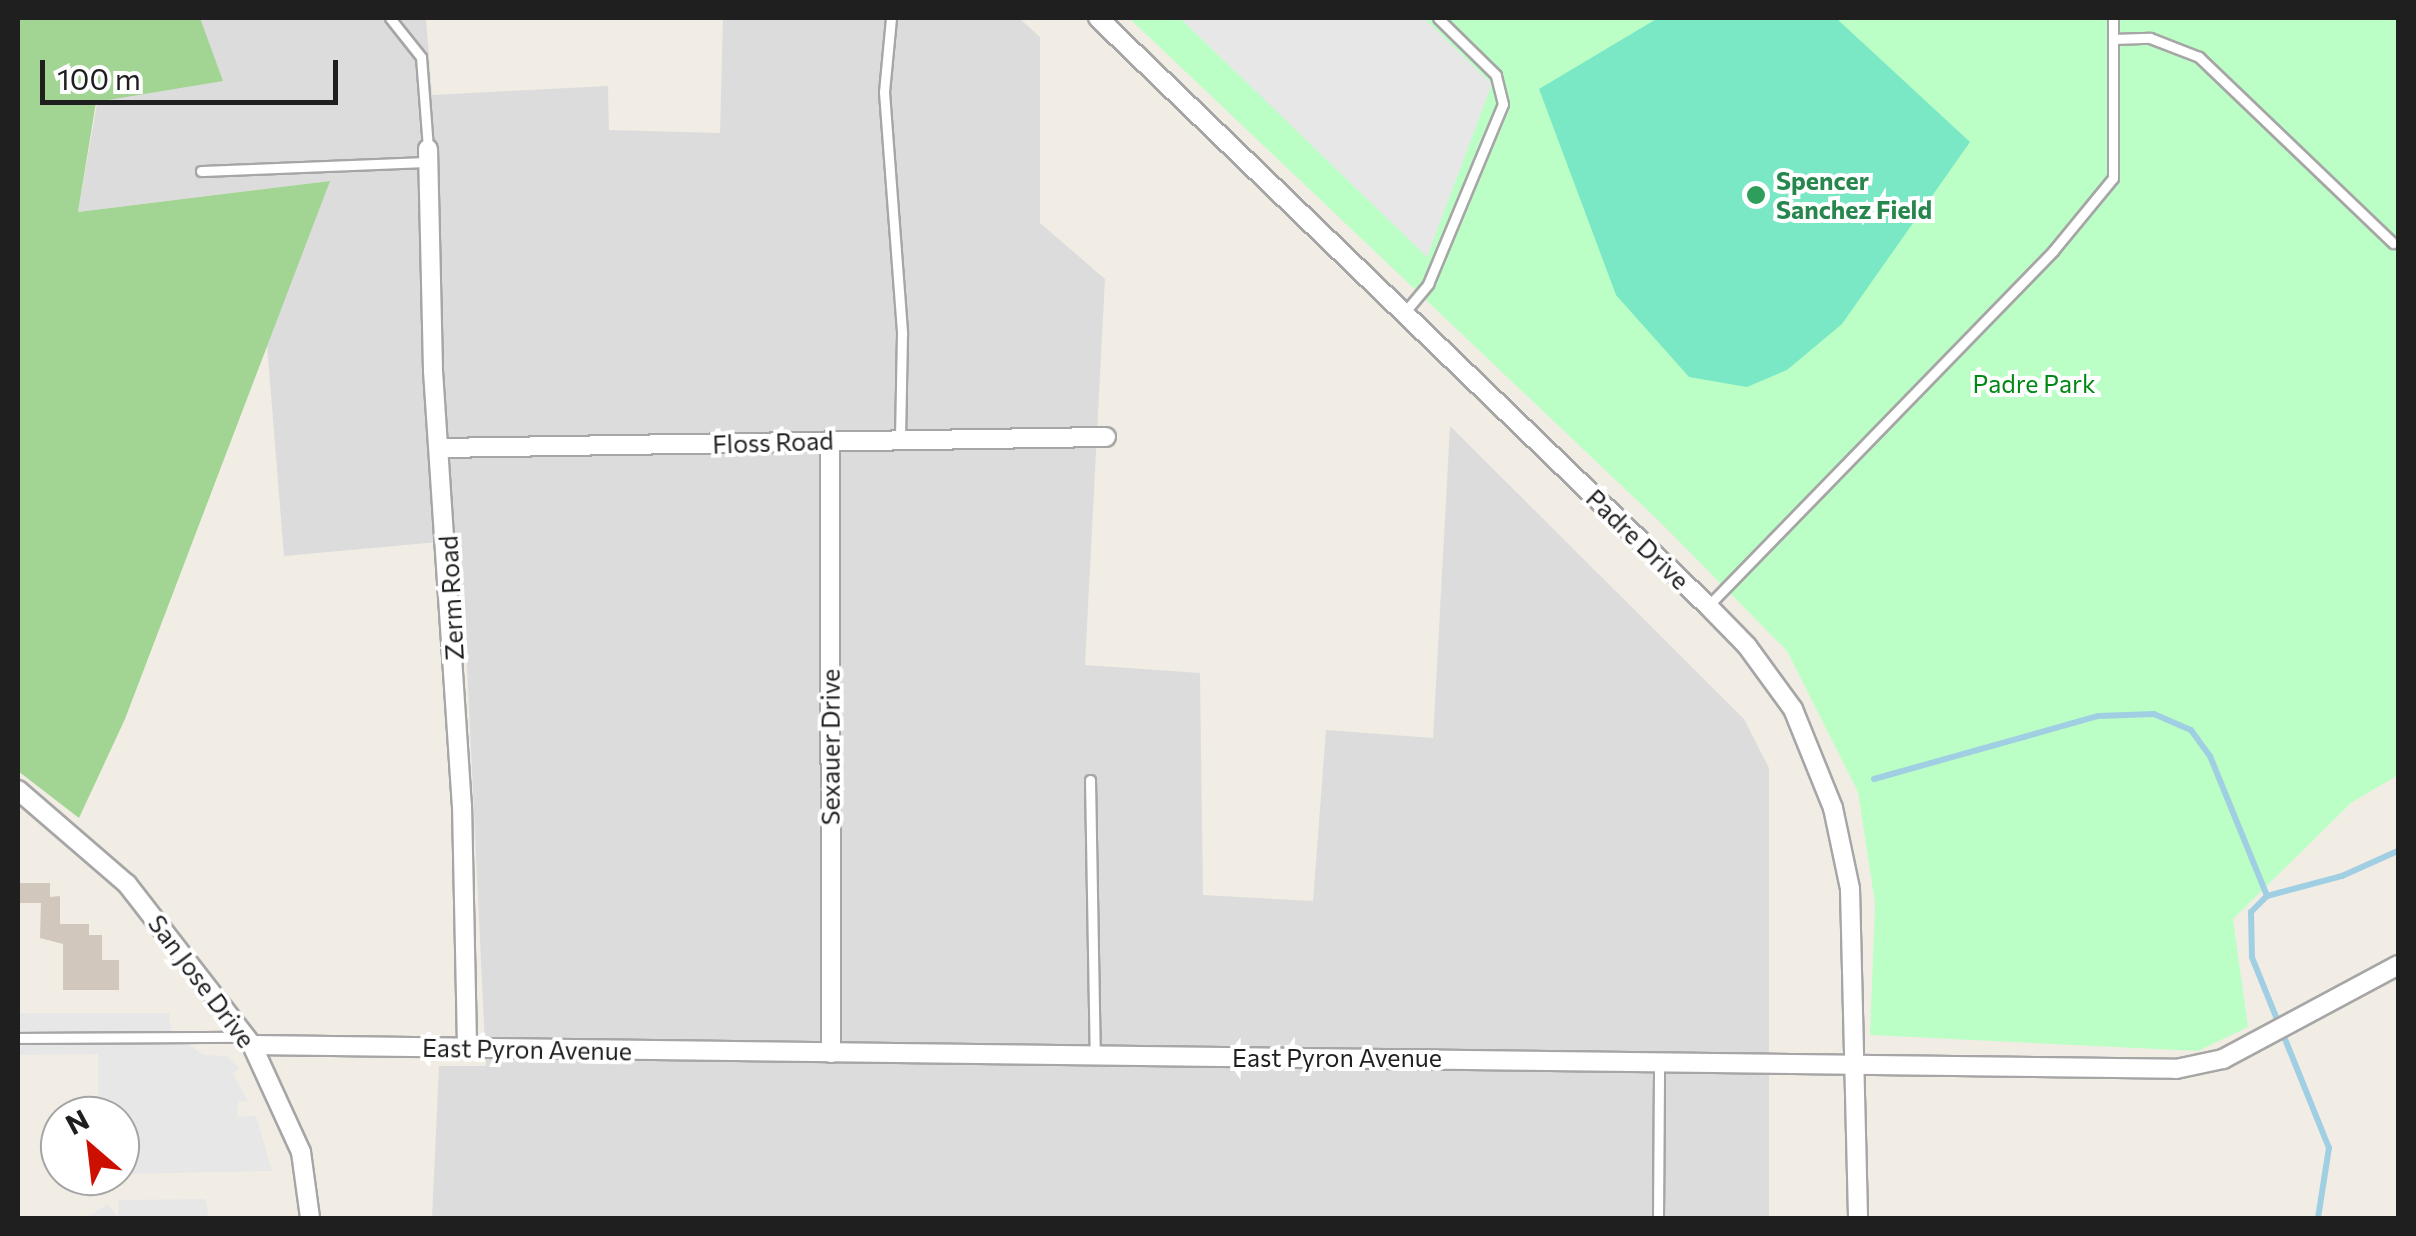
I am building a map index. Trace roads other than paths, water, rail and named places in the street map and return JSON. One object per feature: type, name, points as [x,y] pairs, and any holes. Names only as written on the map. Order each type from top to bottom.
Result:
[{"type":"street","name":"Padre Drive","points":[[1098,18],[1708,606],[1747,646],[1793,709],[1833,808],[1850,889],[1849,1061],[1858,1218]]},
{"type":"street","name":"Zerm Road","points":[[428,156],[440,448],[462,805],[467,1048]]},
{"type":"street","name":"Floss Road","points":[[440,448],[1106,437]]},
{"type":"street","name":"Sexauer Drive","points":[[830,440],[831,1053]]},
{"type":"street","name":"San Jose Drive","points":[[18,790],[127,884],[249,1041],[302,1152],[310,1218]]},
{"type":"street","name":"East Pyron Avenue","points":[[249,1041],[467,1048],[1849,1061],[2176,1069],[2242,1049],[2398,965]]},
{"type":"lane","points":[[200,171],[428,156],[421,57],[390,18]]},
{"type":"lane","points":[[891,18],[884,92],[902,334],[900,439]]},
{"type":"lane","points":[[1404,313],[1428,284],[1503,104],[1496,75],[1438,18]]},
{"type":"lane","points":[[1708,606],[2053,251],[2112,178],[2114,18]]},
{"type":"lane","points":[[2113,39],[2150,38],[2199,57],[2392,244]]},
{"type":"lane","points":[[1090,780],[1095,1056]]},
{"type":"lane","points":[[18,1038],[249,1041]]},
{"type":"lane","points":[[1658,1218],[1660,1060]]},
{"type":"waterway","points":[[1874,779],[2098,716],[2154,714],[2191,730],[2210,756],[2267,896]]},
{"type":"waterway","points":[[2318,1218],[2329,1148],[2252,957],[2251,912],[2267,896],[2342,876],[2398,851]]},
{"type":"place","name":"Spencer Sanchez Field","points":[[1756,195]]},
{"type":"park label","name":"Padre Park","points":[[2034,383]]}]
